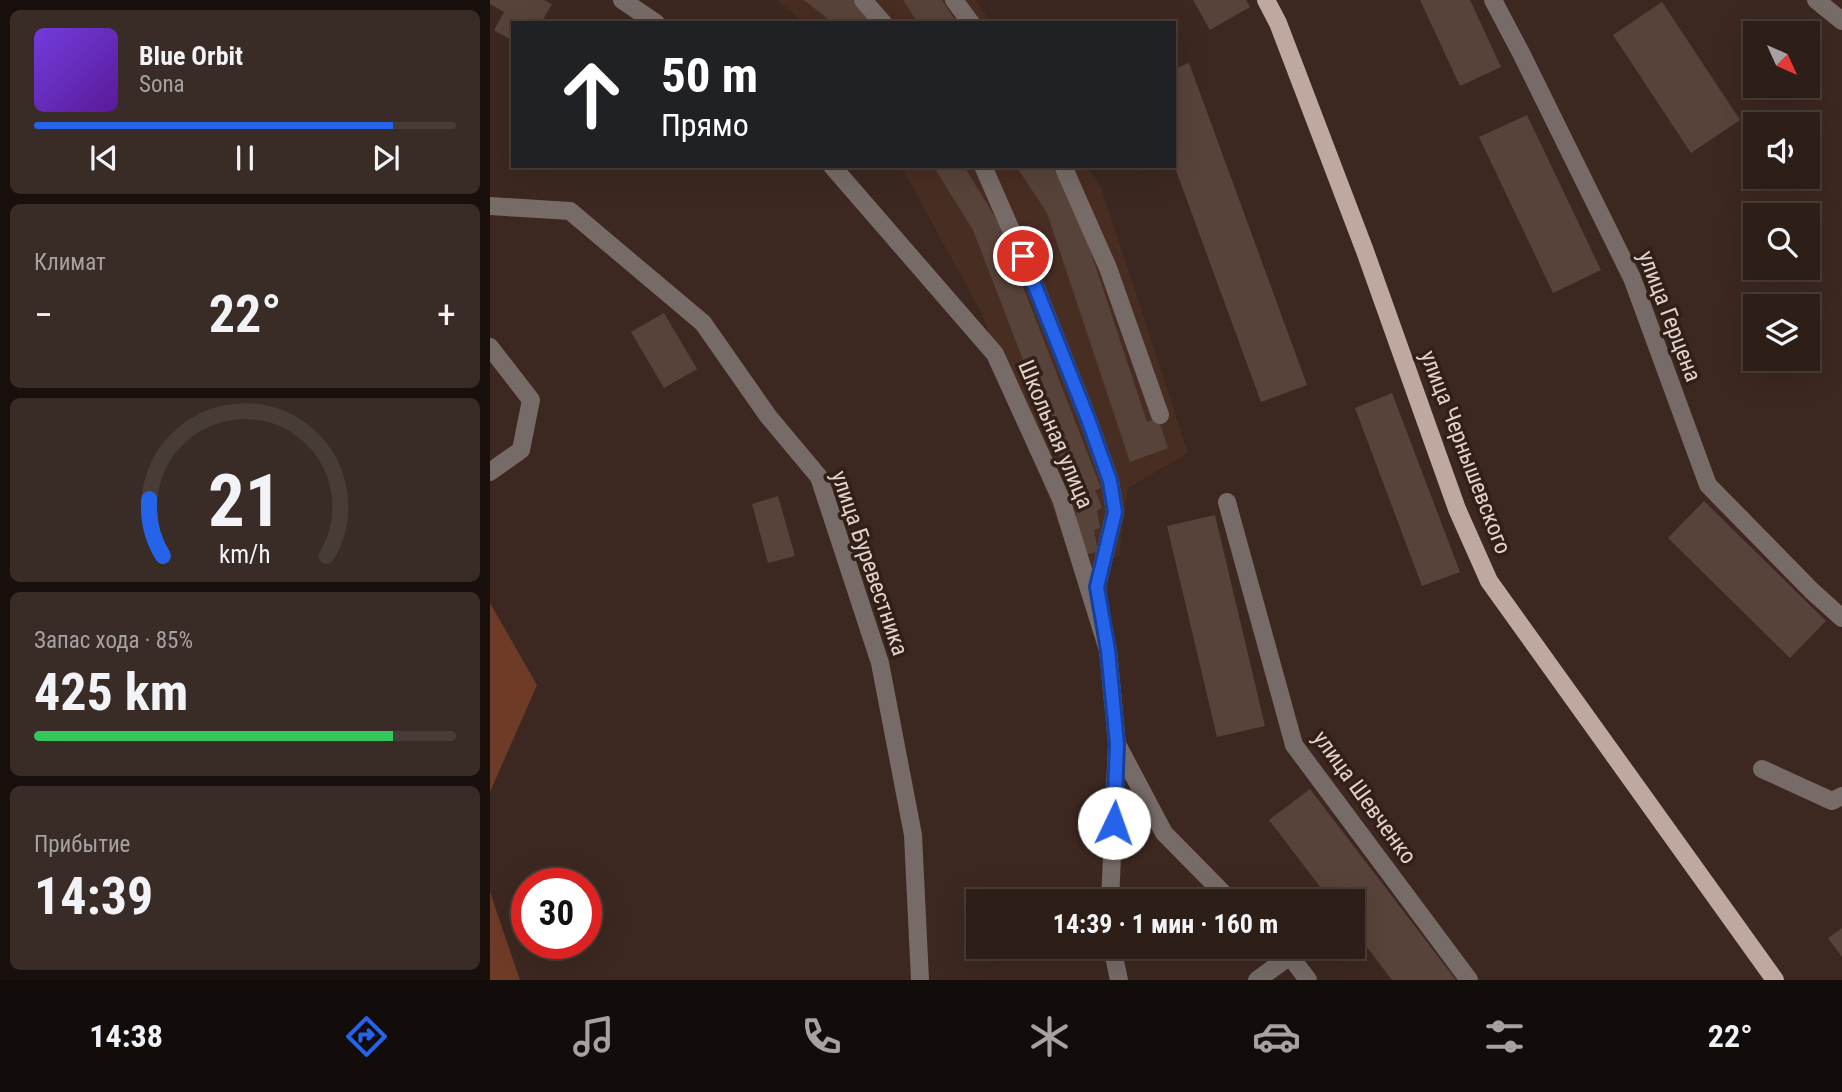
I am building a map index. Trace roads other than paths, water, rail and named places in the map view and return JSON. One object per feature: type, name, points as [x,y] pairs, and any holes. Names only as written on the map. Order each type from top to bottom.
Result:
[{"type":"main road","name":"улица Чернышевского","points":[[1266,0],[1278,23],[1360,239],[1457,509],[1489,581],[1775,980]]},
{"type":"street","points":[[622,0],[653,21]]},
{"type":"street","points":[[863,0],[881,21]]},
{"type":"street","points":[[954,0],[970,21]]},
{"type":"street","name":"улица Герцена","points":[[1493,0],[1632,278],[1708,485],[1842,618]]},
{"type":"street","points":[[1816,0],[1842,21]]},
{"type":"street","name":"Школьная улица","points":[[834,168],[995,354],[1061,499],[1108,650],[1117,744],[1111,889]]},
{"type":"street","points":[[984,168],[1032,278],[1110,481],[1115,512],[1097,587],[1108,650]]},
{"type":"street","points":[[1064,168],[1108,268],[1160,415]]},
{"type":"street","name":"улица Буревестника","points":[[490,206],[570,211],[703,323],[768,416],[819,477],[880,663],[913,835],[920,980]]},
{"type":"street","points":[[490,347],[531,400],[521,450],[490,472]]},
{"type":"street","name":"улица Шевченко","points":[[1227,502],[1294,746],[1469,980]]},
{"type":"street","points":[[1117,744],[1164,833],[1219,889]]},
{"type":"street","points":[[1762,769],[1832,801],[1842,796]]},
{"type":"street","points":[[1115,959],[1119,980]]},
{"type":"street","points":[[1257,980],[1277,959]]},
{"type":"street","points":[[1291,959],[1308,980]]}]
